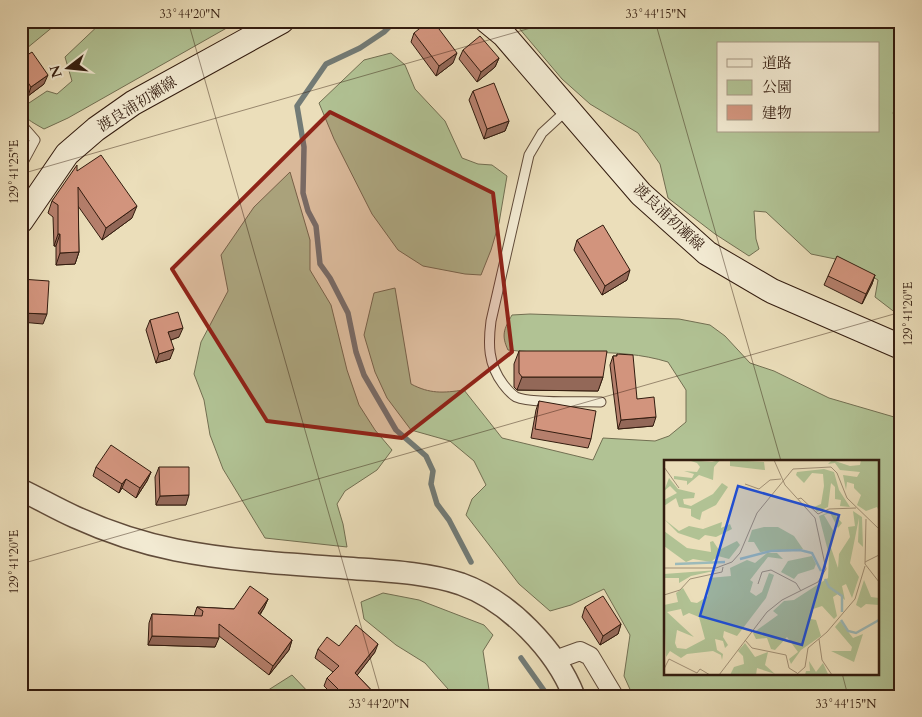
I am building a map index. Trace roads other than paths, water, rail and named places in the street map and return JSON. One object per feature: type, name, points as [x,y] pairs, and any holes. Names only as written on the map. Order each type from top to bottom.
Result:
[{"type":"main road","name":"渡良浦初瀬線","points":[[21,221],[67,154],[96,129],[133,103],[282,21]]},
{"type":"main road","name":"渡良浦初瀬線","points":[[487,21],[504,35],[641,194],[707,253],[772,291],[901,346]]},
{"type":"street","points":[[21,490],[104,530],[142,542],[177,550],[250,562],[402,572],[463,585],[494,601],[536,636],[555,660],[568,681],[574,696]]},
{"type":"street","points":[[555,660],[580,651],[590,656],[614,696]]},
{"type":"lane","points":[[568,109],[542,133],[529,155],[491,322],[488,344],[491,362],[498,378],[516,397],[537,401],[601,402]]},
{"type":"lane","points":[[21,124],[35,140],[21,166]]},
{"type":"waterway","points":[[395,21],[384,32],[360,48],[326,64],[297,106],[304,147],[303,193],[308,211],[316,226],[320,264],[330,278],[348,313],[356,352],[364,375],[396,430],[426,456],[433,471],[431,484],[437,504],[449,520],[471,562]]},
{"type":"waterway","points":[[521,658],[548,696]]}]
